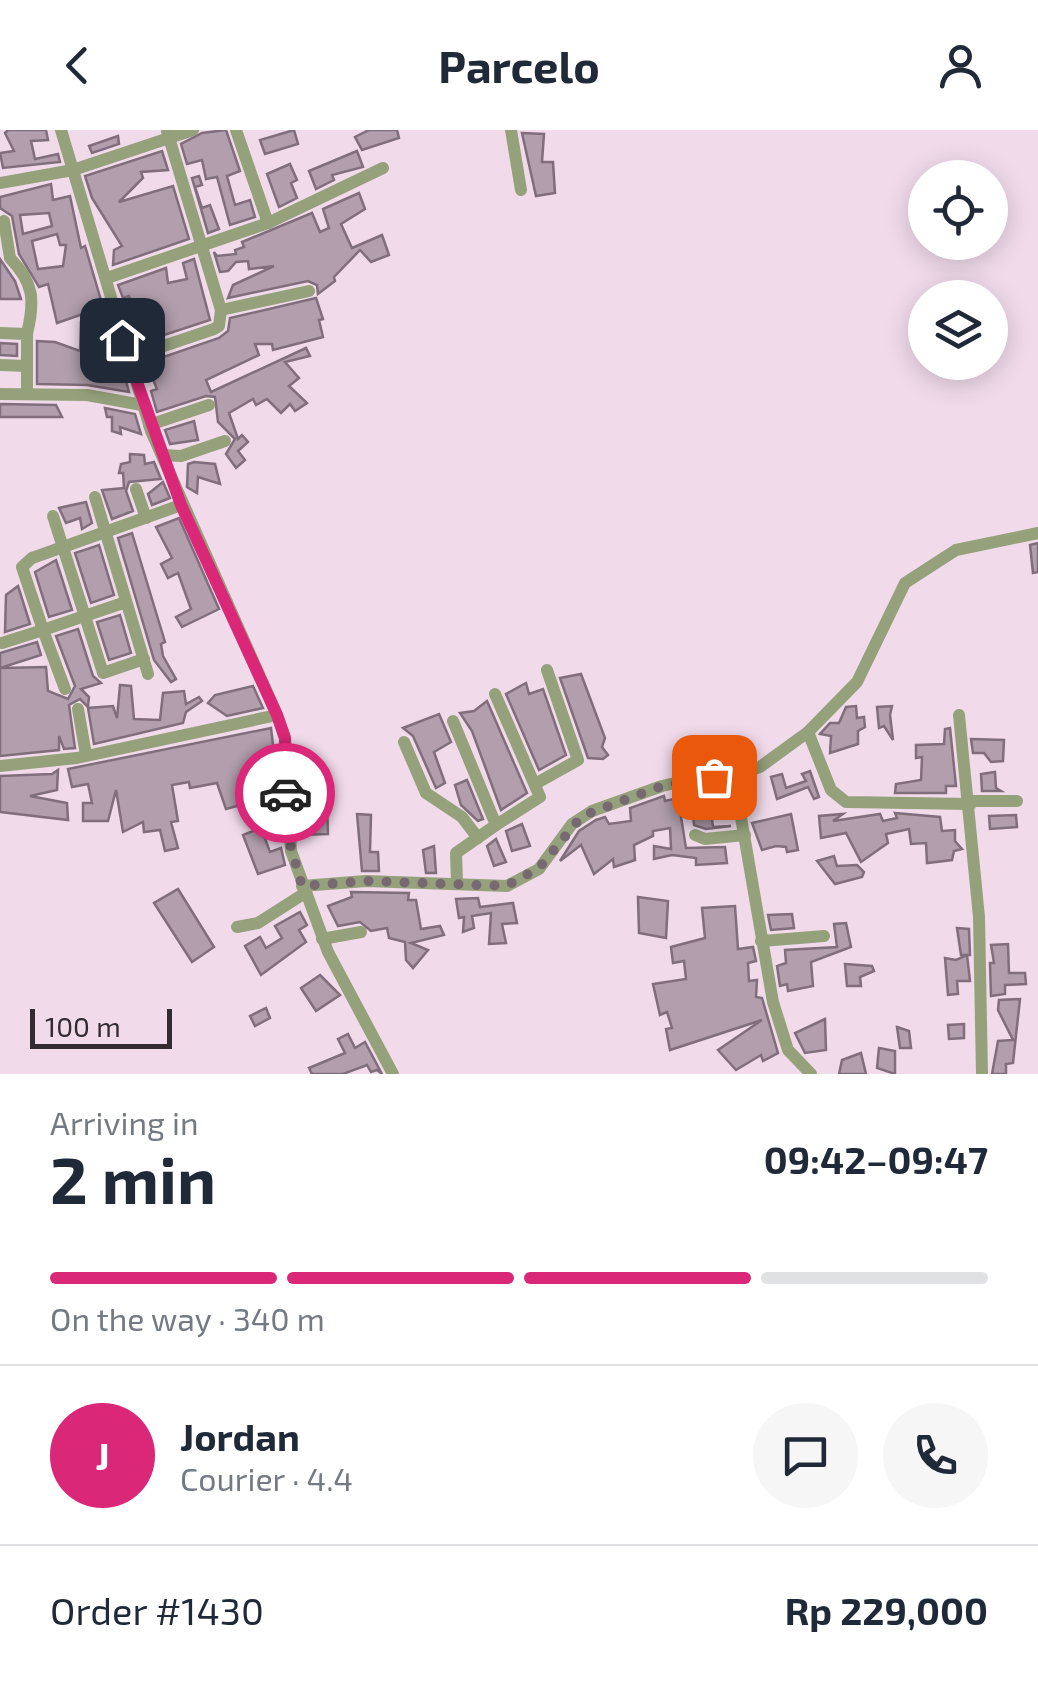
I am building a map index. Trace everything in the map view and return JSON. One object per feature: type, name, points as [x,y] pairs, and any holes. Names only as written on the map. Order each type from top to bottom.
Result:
[{"type":"street","points":[[61,130],[149,425],[181,505],[277,715],[286,757],[286,830],[303,889],[322,939],[393,1074]]},
{"type":"street","points":[[0,183],[73,170],[168,134],[193,130]]},
{"type":"street","points":[[236,130],[268,223]]},
{"type":"street","points":[[511,130],[521,190]]},
{"type":"street","points":[[131,357],[219,326],[221,310],[168,134]]},
{"type":"street","points":[[107,278],[268,223],[382,168]]},
{"type":"street","points":[[4,221],[10,258],[24,269],[30,289],[27,394]]},
{"type":"street","points":[[221,310],[309,291]]},
{"type":"street","points":[[0,334],[27,334]]},
{"type":"street","points":[[0,365],[26,366]]},
{"type":"street","points":[[0,394],[88,394],[142,404]]},
{"type":"street","points":[[149,425],[209,406]]},
{"type":"street","points":[[162,456],[181,456],[225,441]]},
{"type":"street","points":[[136,489],[146,518]]},
{"type":"street","points":[[95,497],[148,674]]},
{"type":"street","points":[[65,689],[22,566],[32,558],[181,505]]},
{"type":"street","points":[[53,516],[103,674],[144,659]]},
{"type":"street","points":[[237,927],[258,923],[303,889],[366,881],[490,887],[518,883],[539,868],[582,816],[662,786],[697,778],[734,777],[760,767],[808,732],[865,670],[905,583],[956,550],[1038,533]]},
{"type":"street","points":[[2,643],[126,602]]},
{"type":"street","points":[[535,784],[578,760],[546,670]]},
{"type":"street","points":[[457,883],[456,853],[538,800],[535,784],[495,694]]},
{"type":"street","points":[[78,709],[86,755]]},
{"type":"street","points":[[0,766],[86,755],[277,715]]},
{"type":"street","points":[[959,715],[982,962],[982,1074]]},
{"type":"street","points":[[453,721],[496,826]]},
{"type":"street","points":[[808,732],[830,790],[846,802],[1016,800]]},
{"type":"street","points":[[404,742],[426,793],[462,817],[478,838]]},
{"type":"street","points":[[734,777],[761,941],[788,1050],[811,1074]]},
{"type":"street","points":[[695,835],[745,835]]},
{"type":"street","points":[[322,939],[361,932]]},
{"type":"street","points":[[761,941],[824,936]]},
{"type":"building","points":[[46,130],[48,140],[31,141],[35,159],[58,154],[60,162],[3,168],[0,153],[14,151],[5,133]]},
{"type":"building","points":[[226,130],[240,171],[227,176],[235,205],[250,200],[255,217],[230,225],[217,177],[206,179],[202,160],[187,164],[181,144],[202,133]]},
{"type":"building","points":[[294,130],[298,144],[265,154],[260,140]]},
{"type":"building","points":[[369,130],[397,130],[399,138],[362,150],[355,137]]},
{"type":"building","points":[[522,133],[544,134],[542,162],[553,162],[555,193],[536,196]]},
{"type":"building","points":[[118,136],[119,144],[92,153],[89,146]]},
{"type":"building","points":[[162,151],[168,170],[141,172],[143,178],[119,202],[173,186],[189,239],[113,265],[114,250],[122,246],[92,198],[85,176]]},
{"type":"building","points":[[357,151],[363,167],[332,175],[334,180],[316,189],[309,171]]},
{"type":"building","points":[[290,164],[297,180],[291,183],[297,198],[279,207],[267,174]]},
{"type":"building","points":[[199,176],[202,185],[195,187],[202,208],[210,205],[219,229],[208,233],[192,178]]},
{"type":"building","points":[[51,184],[53,200],[70,196],[81,248],[85,246],[103,307],[57,323],[48,284],[39,287],[19,254],[12,216],[0,208],[0,197]],"holes":[[[49,213],[52,226],[23,234],[20,215]],[[57,234],[60,245],[66,245],[63,266],[38,269],[32,241]]]},
{"type":"building","points":[[359,193],[365,209],[341,224],[352,248],[382,235],[389,255],[371,262],[360,250],[334,277],[335,281],[318,294],[317,285],[308,281],[228,298],[233,285],[274,266],[249,269],[248,261],[236,262],[228,271],[220,272],[214,252],[217,256],[236,254],[235,250],[244,247],[242,242],[312,213],[320,232],[329,228],[323,209]]},
{"type":"building","points":[[0,259],[15,281],[21,299],[0,299]]},
{"type":"building","points":[[194,259],[210,320],[158,337],[133,337],[126,313],[134,311],[129,296],[123,298],[118,285],[166,268],[168,283],[187,279],[183,263]]},
{"type":"building","points":[[316,298],[323,319],[319,320],[323,337],[273,350],[272,344],[255,344],[259,355],[206,380],[211,392],[306,348],[310,356],[285,362],[299,378],[289,386],[307,403],[295,411],[290,404],[281,413],[267,399],[256,405],[253,399],[229,413],[238,439],[242,435],[248,442],[238,451],[245,460],[236,468],[226,454],[235,439],[218,422],[215,397],[206,396],[157,412],[151,391],[157,389],[146,363],[219,338],[228,331],[230,318]]},
{"type":"building","points":[[107,317],[116,372],[123,371],[129,392],[87,385],[37,384],[37,341],[55,342],[80,351],[81,322]]},
{"type":"building","points":[[0,343],[17,344],[17,356],[0,355]]},
{"type":"building","points":[[0,404],[56,405],[62,417],[0,417]]},
{"type":"building","points":[[105,408],[135,414],[141,434],[120,427],[121,434],[112,431],[112,417],[107,417]]},
{"type":"building","points":[[194,421],[198,440],[170,444],[165,430]]},
{"type":"building","points":[[130,454],[144,455],[145,464],[154,462],[161,479],[129,482],[126,491],[133,511],[112,519],[102,490],[124,488],[123,473],[119,473],[121,464],[130,462]]},
{"type":"building","points":[[188,464],[215,464],[220,484],[198,477],[197,493],[187,487]]},
{"type":"building","points":[[163,482],[170,498],[152,505],[148,494]]},
{"type":"building","points":[[86,502],[92,523],[82,529],[80,518],[66,523],[59,508]]},
{"type":"building","points":[[179,518],[219,609],[182,627],[176,617],[191,609],[178,573],[168,578],[161,564],[172,558],[156,527]]},
{"type":"building","points":[[132,533],[165,642],[161,644],[163,656],[176,679],[171,682],[154,660],[118,538]]},
{"type":"building","points":[[1038,543],[1038,572],[1033,573],[1030,545]]},
{"type":"building","points":[[99,545],[114,595],[91,603],[75,553]]},
{"type":"building","points":[[56,560],[72,610],[49,617],[35,572]]},
{"type":"building","points":[[18,586],[30,624],[5,632],[6,595]]},
{"type":"building","points":[[120,615],[131,653],[109,660],[97,622]]},
{"type":"building","points":[[78,629],[93,676],[101,683],[81,689],[89,697],[88,707],[80,699],[69,705],[75,748],[64,749],[59,736],[59,750],[0,756],[0,668],[46,667],[48,691],[68,699],[75,686],[56,636]]},
{"type":"building","points":[[37,642],[41,655],[0,668],[0,653]]},
{"type":"building","points":[[581,674],[605,738],[602,747],[608,755],[603,759],[588,758],[560,678]]},
{"type":"building","points":[[526,683],[529,694],[543,689],[566,755],[539,770],[506,694]]},
{"type":"building","points":[[120,685],[131,686],[134,719],[160,720],[163,693],[184,691],[186,704],[199,697],[202,701],[186,712],[183,723],[94,744],[88,708],[113,706],[117,718]]},
{"type":"building","points":[[253,686],[263,708],[227,716],[208,703],[215,695]]},
{"type":"building","points":[[487,701],[527,793],[501,810],[472,731],[460,713],[474,711]]},
{"type":"building","points":[[856,706],[857,718],[864,717],[865,727],[858,731],[858,744],[830,753],[831,736],[820,734],[830,723],[839,723],[846,707]]},
{"type":"building","points":[[892,706],[893,740],[884,726],[879,728],[877,707]]},
{"type":"building","points":[[439,714],[451,742],[434,752],[445,783],[436,788],[413,736],[403,728]]},
{"type":"building","points":[[271,728],[277,779],[244,786],[248,803],[226,809],[217,783],[190,788],[189,782],[172,785],[178,821],[171,822],[178,848],[165,851],[160,830],[144,832],[143,822],[123,832],[116,790],[108,821],[83,821],[83,803],[92,803],[88,784],[72,787],[68,769]]},
{"type":"building","points":[[950,728],[956,786],[946,786],[946,793],[895,793],[896,784],[921,780],[922,757],[916,758],[916,745],[944,744],[945,729]]},
{"type":"building","points":[[971,739],[1004,740],[1003,761],[991,762],[984,753],[973,753]]},
{"type":"building","points":[[58,770],[57,790],[30,796],[67,803],[68,820],[0,812],[0,776],[52,774]]},
{"type":"building","points":[[810,771],[819,797],[814,799],[808,787],[777,799],[771,777],[782,774],[786,788],[806,781],[802,774]]},
{"type":"building","points":[[995,772],[996,788],[1001,791],[982,791],[981,774]]},
{"type":"building","points":[[467,780],[483,819],[478,821],[461,805],[455,785]]},
{"type":"building","points":[[724,787],[727,809],[711,812],[713,827],[731,826],[706,829],[694,825],[692,804],[707,799],[705,789]]},
{"type":"building","points":[[664,796],[665,801],[678,798],[686,848],[725,847],[727,863],[696,865],[696,858],[672,855],[654,859],[654,846],[671,849],[670,828],[653,831],[653,836],[634,845],[635,860],[614,867],[613,859],[594,874],[581,845],[560,861],[579,831],[596,820],[605,817],[609,824],[631,821],[630,808]]},
{"type":"building","points":[[327,801],[328,834],[300,835],[298,802]]},
{"type":"building","points":[[895,813],[940,817],[942,831],[955,830],[955,841],[962,849],[954,851],[952,860],[927,863],[926,843],[911,844],[909,829],[886,834],[888,843],[861,862],[846,833],[821,838],[819,816],[843,814],[833,821],[880,814],[883,821],[897,818]]},
{"type":"building","points":[[357,814],[371,815],[370,852],[378,852],[379,871],[362,871]]},
{"type":"building","points":[[791,814],[798,850],[787,852],[786,847],[776,846],[762,850],[752,823]]},
{"type":"building","points":[[1016,815],[1017,827],[990,829],[989,816]]},
{"type":"building","points":[[522,824],[530,846],[512,851],[506,831]]},
{"type":"building","points":[[261,828],[270,852],[281,848],[285,865],[258,874],[243,835]]},
{"type":"building","points":[[496,839],[506,862],[494,866],[487,846]]},
{"type":"building","points":[[434,846],[436,873],[426,873],[423,850]]},
{"type":"building","points":[[834,856],[837,866],[857,865],[864,872],[862,877],[835,884],[817,861]]},
{"type":"building","points":[[178,889],[214,947],[192,962],[154,903]]},
{"type":"building","points":[[351,892],[409,893],[408,900],[416,900],[421,929],[440,926],[444,935],[411,943],[428,950],[413,968],[406,960],[405,942],[389,938],[387,928],[371,931],[360,922],[338,926],[328,906],[352,897]]},
{"type":"building","points":[[638,897],[668,901],[666,938],[639,933]]},
{"type":"building","points":[[478,898],[480,907],[513,903],[517,923],[502,924],[506,943],[489,944],[491,913],[472,916],[474,928],[463,932],[464,917],[459,918],[456,899]]},
{"type":"building","points":[[735,906],[738,949],[753,947],[756,961],[748,963],[749,981],[757,980],[756,997],[762,998],[778,1053],[763,1061],[761,1055],[736,1070],[718,1050],[762,1020],[670,1050],[666,1029],[672,1028],[667,1012],[660,1015],[653,984],[686,979],[684,961],[673,963],[671,947],[705,938],[702,908]]},
{"type":"building","points":[[300,912],[307,925],[299,930],[306,942],[261,975],[245,946],[260,937],[266,948],[282,938],[275,926]]},
{"type":"building","points":[[792,914],[794,928],[771,930],[768,915]]},
{"type":"building","points":[[846,923],[851,947],[811,962],[813,986],[788,991],[787,984],[780,986],[777,966],[786,963],[785,950],[837,947],[834,924]]},
{"type":"building","points":[[957,928],[969,929],[970,955],[961,955]]},
{"type":"building","points":[[1008,944],[1009,973],[1025,973],[1026,984],[1005,985],[1005,994],[991,996],[991,945]]},
{"type":"building","points":[[967,955],[970,981],[957,981],[958,994],[948,995],[945,958],[956,960]]},
{"type":"building","points":[[845,964],[872,966],[874,971],[860,977],[861,986],[847,986]]},
{"type":"building","points":[[320,975],[340,995],[316,1011],[301,988]]},
{"type":"building","points":[[1020,999],[1013,1063],[1006,1064],[1006,1074],[992,1074],[998,1041],[1013,1040],[998,1010],[999,1000]]},
{"type":"building","points":[[266,1008],[270,1018],[255,1026],[250,1016]]},
{"type":"building","points":[[825,1019],[826,1050],[805,1053],[795,1033]]},
{"type":"building","points":[[964,1024],[964,1038],[949,1039],[948,1025]]},
{"type":"building","points":[[897,1027],[909,1031],[911,1048],[900,1048]]},
{"type":"building","points":[[348,1034],[355,1048],[365,1042],[382,1074],[377,1070],[371,1072],[367,1065],[343,1074],[312,1074],[309,1068],[345,1053],[338,1039]]},
{"type":"building","points":[[879,1048],[895,1051],[895,1074],[877,1068]]},
{"type":"building","points":[[861,1053],[866,1074],[839,1074],[842,1060]]},
{"type":"way so far","points":[[285,793],[286,830],[302,886],[424,881],[490,887],[528,878],[572,824],[592,811],[662,786],[714,777]]},
{"type":"route","points":[[122,340],[131,357],[149,425],[181,505],[277,715],[285,738],[285,793]]}]
